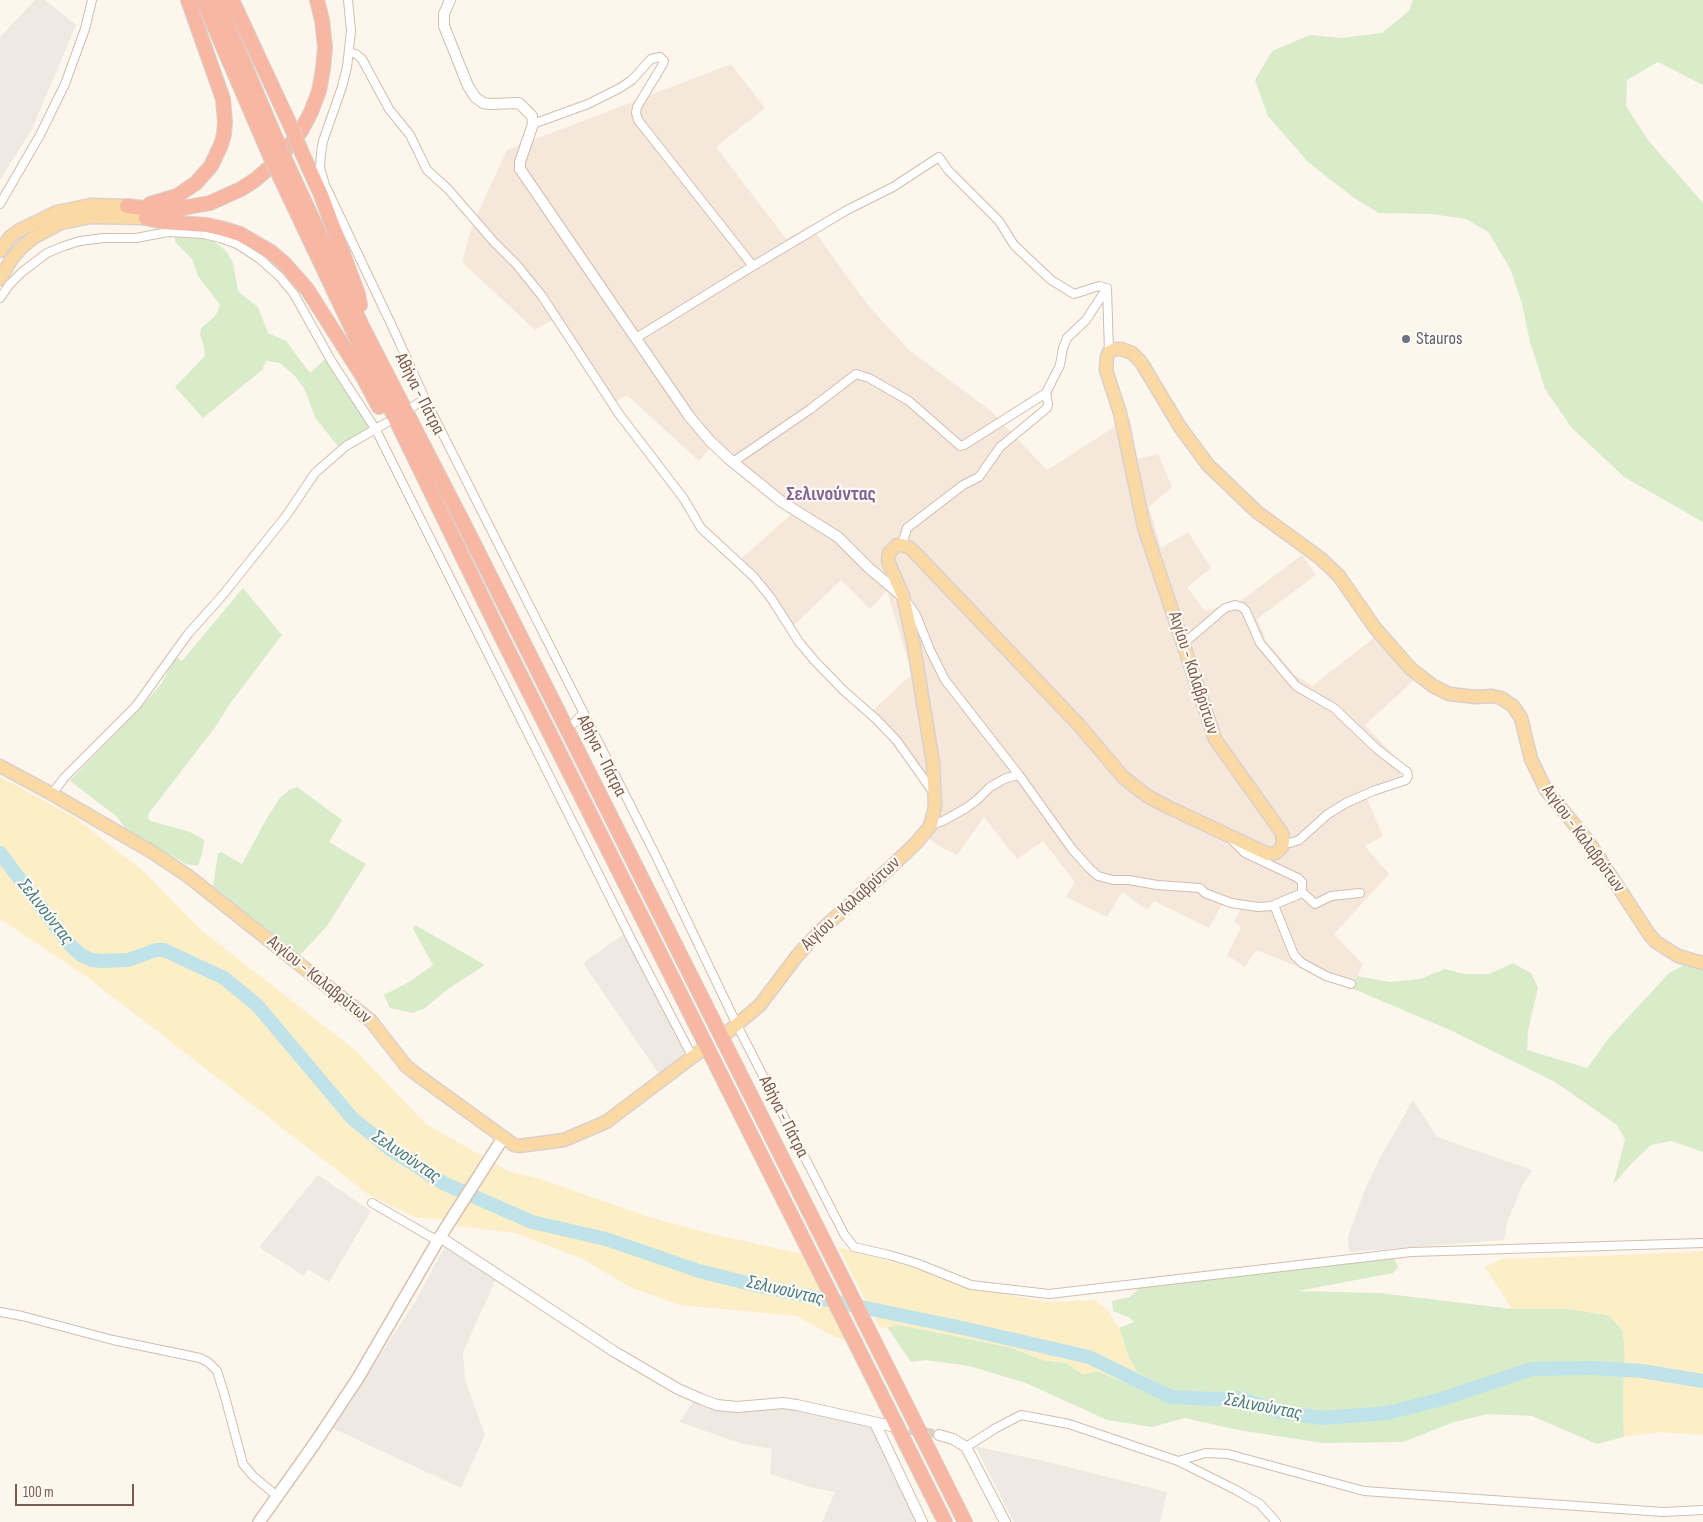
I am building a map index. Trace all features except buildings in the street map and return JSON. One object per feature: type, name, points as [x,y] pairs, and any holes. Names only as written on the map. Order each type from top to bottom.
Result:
[{"type":"highway","points":[[127,206],[166,200],[187,190],[212,166],[221,145],[225,122],[223,99],[188,0]]},
{"type":"highway","name":"Αθήνα - Πάτρα","points":[[203,0],[285,172],[363,328],[468,532],[966,1522]]},
{"type":"highway","name":"Αθήνα - Πάτρα","points":[[217,0],[275,151]]},
{"type":"highway","points":[[232,0],[321,195],[358,294],[363,328]]},
{"type":"highway","points":[[127,206],[144,209],[177,209],[210,202],[241,189],[277,161],[294,142],[306,122],[320,86],[325,47],[318,0]]},
{"type":"highway","points":[[146,218],[189,215],[227,204],[261,185],[272,177],[289,159],[313,123],[321,106],[328,83],[331,47],[329,18],[324,0]]},
{"type":"highway","name":"Αθήνα - Πάτρα","points":[[285,172],[411,452],[502,638],[946,1522]]},
{"type":"highway","points":[[146,218],[163,222],[207,225],[224,229],[256,242],[284,263],[307,289],[363,377],[389,425],[411,452]]},
{"type":"main road","points":[[0,251],[10,237],[18,231],[57,212],[91,205],[127,206]]},
{"type":"main road","points":[[0,279],[11,260],[22,248],[40,234],[61,223],[91,216],[146,218]]},
{"type":"main road","name":"Αιγίου - Καλαβρύτων","points":[[1284,842],[1282,833],[1215,740],[1140,510],[1120,413],[1106,370],[1109,352],[1115,349],[1122,348],[1137,356],[1180,427],[1208,465],[1257,512],[1320,558],[1339,576],[1375,628],[1417,674],[1448,694],[1476,697],[1492,696],[1501,698],[1513,706],[1521,718],[1531,759],[1546,790],[1588,841],[1649,934],[1656,942],[1673,953],[1703,963]]},
{"type":"main road","points":[[931,825],[935,806],[933,763],[913,641],[903,596],[888,561],[889,553],[897,546],[902,545],[910,548],[920,558],[1079,725],[1123,777],[1147,796],[1268,854],[1278,852],[1284,842]]},
{"type":"main road","name":"Αιγίου - Καλαβρύτων","points":[[0,766],[152,852],[188,876],[371,1021],[406,1066],[514,1145],[564,1140],[606,1122],[703,1049]]},
{"type":"main road","name":"Αιγίου - Καλαβρύτων","points":[[733,1028],[760,1005],[797,956],[819,932],[893,865],[917,842],[931,825]]},
{"type":"main road","points":[[259,1522],[358,1378],[439,1239],[503,1138]]},
{"type":"street","points":[[0,204],[40,135],[65,84],[85,29],[92,0]]},
{"type":"street","points":[[348,0],[351,31],[349,52],[342,87],[323,141],[320,168],[325,185],[426,400],[657,858],[733,1028],[844,1234],[854,1247],[916,1263],[971,1285],[1049,1294],[1411,1252],[1703,1243]]},
{"type":"street","points":[[450,0],[444,14],[444,26],[468,86],[475,97],[482,103],[519,103],[532,116],[533,124],[520,162],[520,169],[693,421],[710,441],[733,462],[782,502],[828,529],[869,568],[903,596],[916,615],[945,680],[1019,775],[1072,849],[1089,868],[1098,876],[1113,880],[1200,888],[1218,898],[1250,907],[1274,905],[1302,892]]},
{"type":"street","points":[[349,52],[356,54],[362,59],[389,109],[410,135],[427,170],[448,189],[494,242],[517,265],[542,296],[620,414],[684,499],[701,528],[754,577],[771,598],[799,642],[843,690],[876,719],[897,741],[934,794]]},
{"type":"street","points":[[533,124],[588,104],[620,88],[632,80],[651,59],[660,57],[664,61],[663,64],[637,107],[638,120],[753,266]]},
{"type":"street","points":[[636,338],[753,266],[848,210],[892,187],[939,157],[948,170],[999,222],[1022,254],[1051,280],[1074,294],[1099,286],[1107,288]]},
{"type":"street","points":[[0,298],[10,284],[47,252],[80,241],[104,238],[136,238],[168,232],[187,232],[220,238],[237,244],[260,259],[294,294],[332,362],[376,430],[692,1058]]},
{"type":"street","points":[[1107,288],[1109,352]]},
{"type":"street","points":[[733,462],[809,410],[856,374],[869,378],[916,406],[960,446],[964,445],[1046,393],[1060,365],[1062,348],[1067,338],[1086,320],[1107,288]]},
{"type":"street","points":[[902,545],[907,528],[963,485],[979,477],[1000,447],[1047,408],[1046,393]]},
{"type":"street","points":[[412,407],[426,400]]},
{"type":"street","points":[[52,794],[64,778],[136,706],[188,634],[222,596],[286,516],[315,473],[346,446],[386,423]]},
{"type":"street","points":[[1183,644],[1225,608],[1235,605],[1242,607],[1246,611],[1260,643],[1296,686],[1334,708],[1377,749],[1407,772],[1408,776],[1404,781],[1372,790],[1346,802],[1328,814],[1299,840],[1290,843],[1284,842]]},
{"type":"street","points":[[574,723],[583,713]]},
{"type":"street","points":[[541,757],[552,747]]},
{"type":"street","points":[[931,825],[943,821],[966,808],[990,787],[1006,778],[1019,775]]},
{"type":"street","points":[[1226,834],[1245,853],[1298,878],[1302,882],[1302,892],[1316,904],[1331,896],[1360,893]]},
{"type":"street","points":[[1274,905],[1294,955],[1302,964],[1326,976],[1351,984]]},
{"type":"street","points":[[372,1203],[439,1239],[615,1352],[678,1389],[701,1399],[717,1405],[737,1407],[790,1404],[891,1426]]},
{"type":"street","points":[[0,1312],[113,1340],[200,1358],[208,1362],[217,1371],[243,1464],[253,1476],[277,1496]]},
{"type":"street","points":[[966,1447],[1021,1415],[1069,1424],[1178,1460],[1260,1504],[1276,1522]]},
{"type":"street","points":[[875,1423],[922,1522]]},
{"type":"street","points":[[938,1435],[953,1439],[966,1447],[1005,1522]]},
{"type":"street","points":[[1178,1460],[1206,1453],[1228,1454],[1364,1491],[1664,1512],[1703,1510]]},
{"type":"shaded area","points":[[35,0],[45,0],[76,25],[32,129],[0,180],[0,37]]},
{"type":"shaded area","points":[[731,64],[765,108],[716,147],[786,239],[810,225],[867,304],[909,350],[991,411],[1047,470],[1130,417],[1137,459],[1158,454],[1172,487],[1149,507],[1161,548],[1188,532],[1211,568],[1187,587],[1205,611],[1242,600],[1302,555],[1316,575],[1257,619],[1267,642],[1294,674],[1312,686],[1375,637],[1413,681],[1365,725],[1400,762],[1400,773],[1399,777],[1363,789],[1383,836],[1365,846],[1389,874],[1334,934],[1363,965],[1351,988],[1256,950],[1245,967],[1227,955],[1241,927],[1234,922],[1241,908],[1223,903],[1209,928],[1154,901],[1147,910],[1122,892],[1107,917],[1066,897],[1075,882],[1043,841],[1017,859],[984,817],[957,855],[937,845],[926,836],[922,822],[927,809],[928,797],[920,778],[868,715],[912,674],[887,591],[870,609],[841,580],[789,630],[762,592],[737,562],[792,514],[710,448],[699,461],[627,395],[609,406],[552,320],[535,330],[462,262],[472,226],[507,150]]},
{"type":"shaded area","points":[[624,934],[686,1055],[659,1074],[583,963]]},
{"type":"shaded area","points":[[1413,1100],[1437,1137],[1532,1170],[1522,1186],[1507,1223],[1504,1240],[1349,1252],[1348,1237],[1364,1192],[1381,1156]]},
{"type":"shaded area","points":[[318,1175],[371,1211],[329,1282],[308,1269],[304,1276],[259,1247]]},
{"type":"shaded area","points":[[445,1246],[496,1279],[463,1352],[465,1380],[485,1435],[461,1488],[332,1428],[415,1302]]},
{"type":"shaded area","points":[[695,1400],[774,1405],[870,1425],[916,1522],[822,1522],[835,1492],[813,1488],[770,1474],[772,1449],[740,1443],[679,1422]]},
{"type":"shaded area","points":[[976,1448],[1040,1460],[1167,1492],[1160,1522],[1014,1522]]},
{"type":"green space","points":[[1413,0],[1703,0],[1703,85],[1658,62],[1627,80],[1626,106],[1648,140],[1703,203],[1703,522],[1624,477],[1571,427],[1545,389],[1530,342],[1522,304],[1510,268],[1488,232],[1466,219],[1431,214],[1379,213],[1354,198],[1308,162],[1268,116],[1255,80],[1272,51],[1310,35],[1341,38],[1382,33],[1409,11]]},
{"type":"green space","points":[[175,237],[213,240],[227,252],[233,263],[238,290],[258,307],[268,333],[286,341],[310,373],[325,359],[372,429],[338,446],[316,419],[304,388],[294,375],[280,363],[266,361],[262,370],[203,418],[175,387],[205,356],[200,335],[201,328],[214,317],[220,305],[198,276],[192,259],[175,242]]},
{"type":"green space","points":[[243,588],[282,635],[229,705],[216,726],[149,813],[148,818],[151,821],[190,832],[204,840],[198,866],[186,864],[126,829],[116,816],[70,781],[161,684],[176,657],[182,661]]},
{"type":"green space","points":[[297,787],[342,820],[329,842],[366,864],[327,926],[300,955],[213,886],[218,854],[221,852],[242,864],[280,798],[289,790]]},
{"type":"green space","points":[[415,925],[485,965],[448,989],[425,1008],[413,1013],[390,1008],[384,995],[409,982],[433,965],[413,929]]},
{"type":"green space","points":[[1513,963],[1531,973],[1538,988],[1528,1031],[1527,1050],[1587,1068],[1609,1038],[1669,973],[1688,963],[1703,968],[1703,1152],[1671,1141],[1651,1145],[1613,1185],[1625,1140],[1617,1125],[1555,1082],[1450,1030],[1351,988],[1357,976],[1389,982],[1420,979],[1445,969],[1465,974],[1489,974]]},
{"type":"green space","points":[[1390,1257],[1395,1260],[1398,1267],[1393,1273],[1298,1291],[1380,1293],[1512,1309],[1567,1309],[1609,1315],[1623,1331],[1625,1355],[1624,1437],[1597,1444],[1532,1416],[1488,1414],[1454,1422],[1403,1442],[1323,1443],[1238,1430],[1185,1418],[1152,1427],[1107,1420],[1026,1383],[969,1366],[926,1360],[911,1362],[887,1327],[900,1325],[1009,1347],[1043,1360],[1067,1363],[1082,1374],[1097,1371],[1164,1398],[1169,1389],[1137,1372],[1129,1358],[1119,1328],[1134,1322],[1130,1318],[1113,1311],[1112,1301],[1130,1297],[1140,1287]]},
{"type":"sand","points":[[0,777],[73,816],[144,872],[201,930],[355,1050],[426,1124],[510,1172],[537,1178],[646,1216],[704,1232],[806,1255],[851,1343],[833,1336],[796,1316],[680,1305],[630,1287],[583,1259],[515,1233],[456,1226],[445,1219],[417,1218],[369,1195],[87,977],[0,919]]},
{"type":"sand","points":[[838,1247],[918,1269],[963,1285],[1009,1295],[1047,1302],[1095,1300],[1108,1311],[1119,1328],[1129,1358],[1137,1372],[1169,1389],[1164,1398],[1097,1371],[1082,1374],[1067,1363],[1043,1360],[1009,1347],[900,1325],[880,1328]]},
{"type":"sand","points":[[1703,1251],[1703,1435],[1660,1432],[1624,1437],[1625,1355],[1623,1331],[1608,1315],[1567,1309],[1512,1309],[1485,1267],[1501,1259]]},
{"type":"waterway","name":"Σελινούντας","points":[[0,853],[69,944],[81,955],[92,960],[128,960],[156,950],[164,950],[224,978],[257,1005],[352,1118],[390,1149],[443,1183],[532,1222],[606,1239],[699,1271],[759,1286],[958,1327],[1089,1357],[1171,1397],[1240,1398],[1276,1411],[1321,1418],[1387,1413],[1442,1399],[1532,1369],[1593,1368],[1642,1371],[1703,1381]]},
{"type":"tunnel","points":[[894,1427],[939,1435]]},
{"type":"place","name":"Stauros","points":[[1406,339]]},
{"type":"district","name":"Σελινούντας","points":[[831,495]]}]
